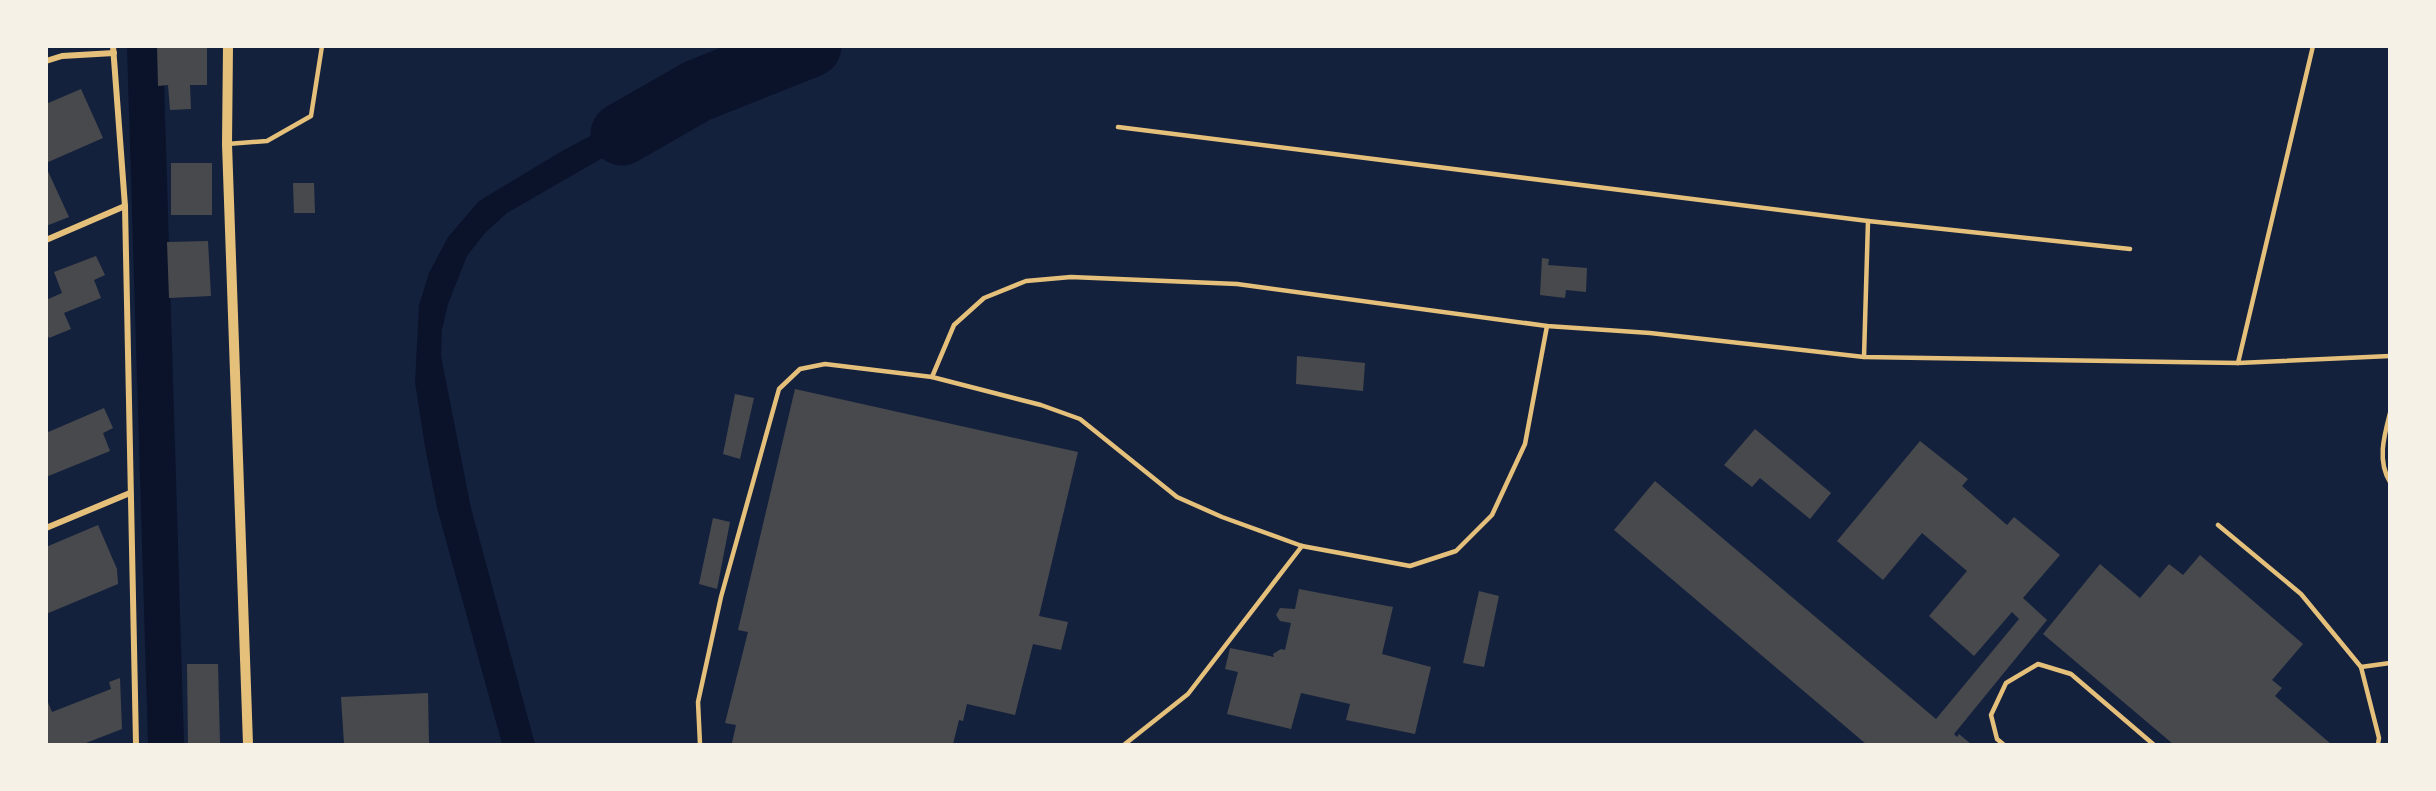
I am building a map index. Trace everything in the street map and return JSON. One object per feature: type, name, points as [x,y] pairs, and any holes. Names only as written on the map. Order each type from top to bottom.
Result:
[{"type":"street","points":[[228,46],[228,144],[248,744]]},
{"type":"street","points":[[46,61],[62,56],[114,50],[125,206],[136,744]]},
{"type":"street","points":[[46,240],[125,206]]},
{"type":"street","points":[[46,528],[130,493]]},
{"type":"lane","points":[[228,144],[267,141],[311,116],[322,46]]},
{"type":"lane","points":[[2238,363],[2313,46]]},
{"type":"lane","points":[[1118,127],[1868,221],[2130,249]]},
{"type":"lane","points":[[1864,357],[1868,221]]},
{"type":"lane","points":[[932,377],[954,325],[984,298],[1026,281],[1071,277],[1237,284],[1547,326],[1650,333],[1864,357],[2238,363],[2390,356]]},
{"type":"lane","points":[[700,744],[698,702],[721,597],[778,389],[800,369],[825,364],[932,377],[1041,405],[1080,419],[1177,497],[1222,518],[1302,546],[1410,566],[1456,551],[1492,515],[1525,444],[1547,326]]},
{"type":"lane","points":[[2390,413],[2382,446],[2385,475],[2390,482]]},
{"type":"lane","points":[[2218,525],[2301,594],[2361,667],[2379,738],[2378,744]]},
{"type":"lane","points":[[1125,744],[1188,694],[1302,546]]},
{"type":"lane","points":[[2361,667],[2390,663]]},
{"type":"lane","points":[[2003,744],[1997,739],[1990,715],[2006,683],[2038,664],[2071,674],[2153,744]]},
{"type":"water","points":[[697,91],[625,145],[507,213],[485,233],[467,256],[448,304],[442,330],[441,356],[471,508],[535,744],[502,744],[437,508],[425,447],[415,382],[419,305],[429,273],[448,237],[479,201],[562,151],[639,110]]},
{"type":"building","points":[[157,46],[207,46],[207,85],[190,85],[191,109],[170,110],[168,85],[158,86]]},
{"type":"building","points":[[81,89],[103,138],[46,163],[46,104]]},
{"type":"building","points":[[171,163],[212,163],[212,215],[171,215]]},
{"type":"building","points":[[46,167],[69,217],[46,226]]},
{"type":"building","points":[[293,183],[314,183],[315,213],[294,213]]},
{"type":"building","points":[[208,241],[211,296],[169,298],[167,242]]},
{"type":"building","points":[[96,256],[105,275],[94,280],[101,298],[64,313],[71,329],[49,338],[46,332],[46,300],[62,293],[54,272]]},
{"type":"building","points":[[1542,258],[1549,259],[1548,265],[1587,268],[1586,292],[1566,290],[1565,298],[1540,295]]},
{"type":"building","points":[[1297,356],[1365,363],[1363,391],[1296,384]]},
{"type":"building","points":[[795,389],[1078,452],[1039,616],[1068,622],[1061,650],[1033,644],[1015,715],[967,704],[963,721],[959,720],[953,744],[732,743],[736,725],[725,723],[748,632],[738,630]]},
{"type":"building","points":[[735,394],[754,398],[740,459],[723,454]]},
{"type":"building","points":[[104,408],[113,428],[103,433],[110,451],[46,477],[46,433]]},
{"type":"building","points":[[1755,429],[1831,493],[1810,519],[1760,478],[1752,487],[1724,465]]},
{"type":"building","points":[[1920,441],[1968,479],[1962,486],[2007,525],[2014,517],[2060,555],[2023,598],[2047,620],[1954,734],[1957,737],[1959,734],[1971,744],[1866,744],[1614,530],[1655,481],[1936,719],[2019,619],[2012,612],[1974,656],[1929,616],[1967,571],[1922,533],[1883,580],[1837,541]]},
{"type":"building","points":[[713,518],[730,522],[717,589],[699,584]]},
{"type":"building","points":[[98,525],[117,569],[118,584],[46,614],[46,547]]},
{"type":"building","points":[[2200,555],[2303,644],[2272,680],[2282,688],[2275,696],[2331,744],[2173,744],[2043,634],[2100,564],[2140,598],[2169,564],[2183,575]]},
{"type":"building","points":[[1299,589],[1393,607],[1382,654],[1431,667],[1415,734],[1346,720],[1350,704],[1301,693],[1291,729],[1227,714],[1238,672],[1225,669],[1230,648],[1274,657],[1273,654],[1281,649],[1285,650],[1291,623],[1280,621],[1276,615],[1280,608],[1295,609]]},
{"type":"building","points":[[1479,591],[1499,596],[1484,667],[1463,663]]},
{"type":"building","points":[[187,664],[218,664],[220,744],[188,744]]},
{"type":"building","points":[[120,678],[122,729],[86,743],[47,744],[47,700],[52,712],[111,689],[109,682]]},
{"type":"building","points":[[428,693],[429,744],[344,744],[341,697]]},
{"type":"waterway","points":[[145,46],[166,744]]},
{"type":"waterway","points":[[622,134],[697,91],[810,46]]}]
